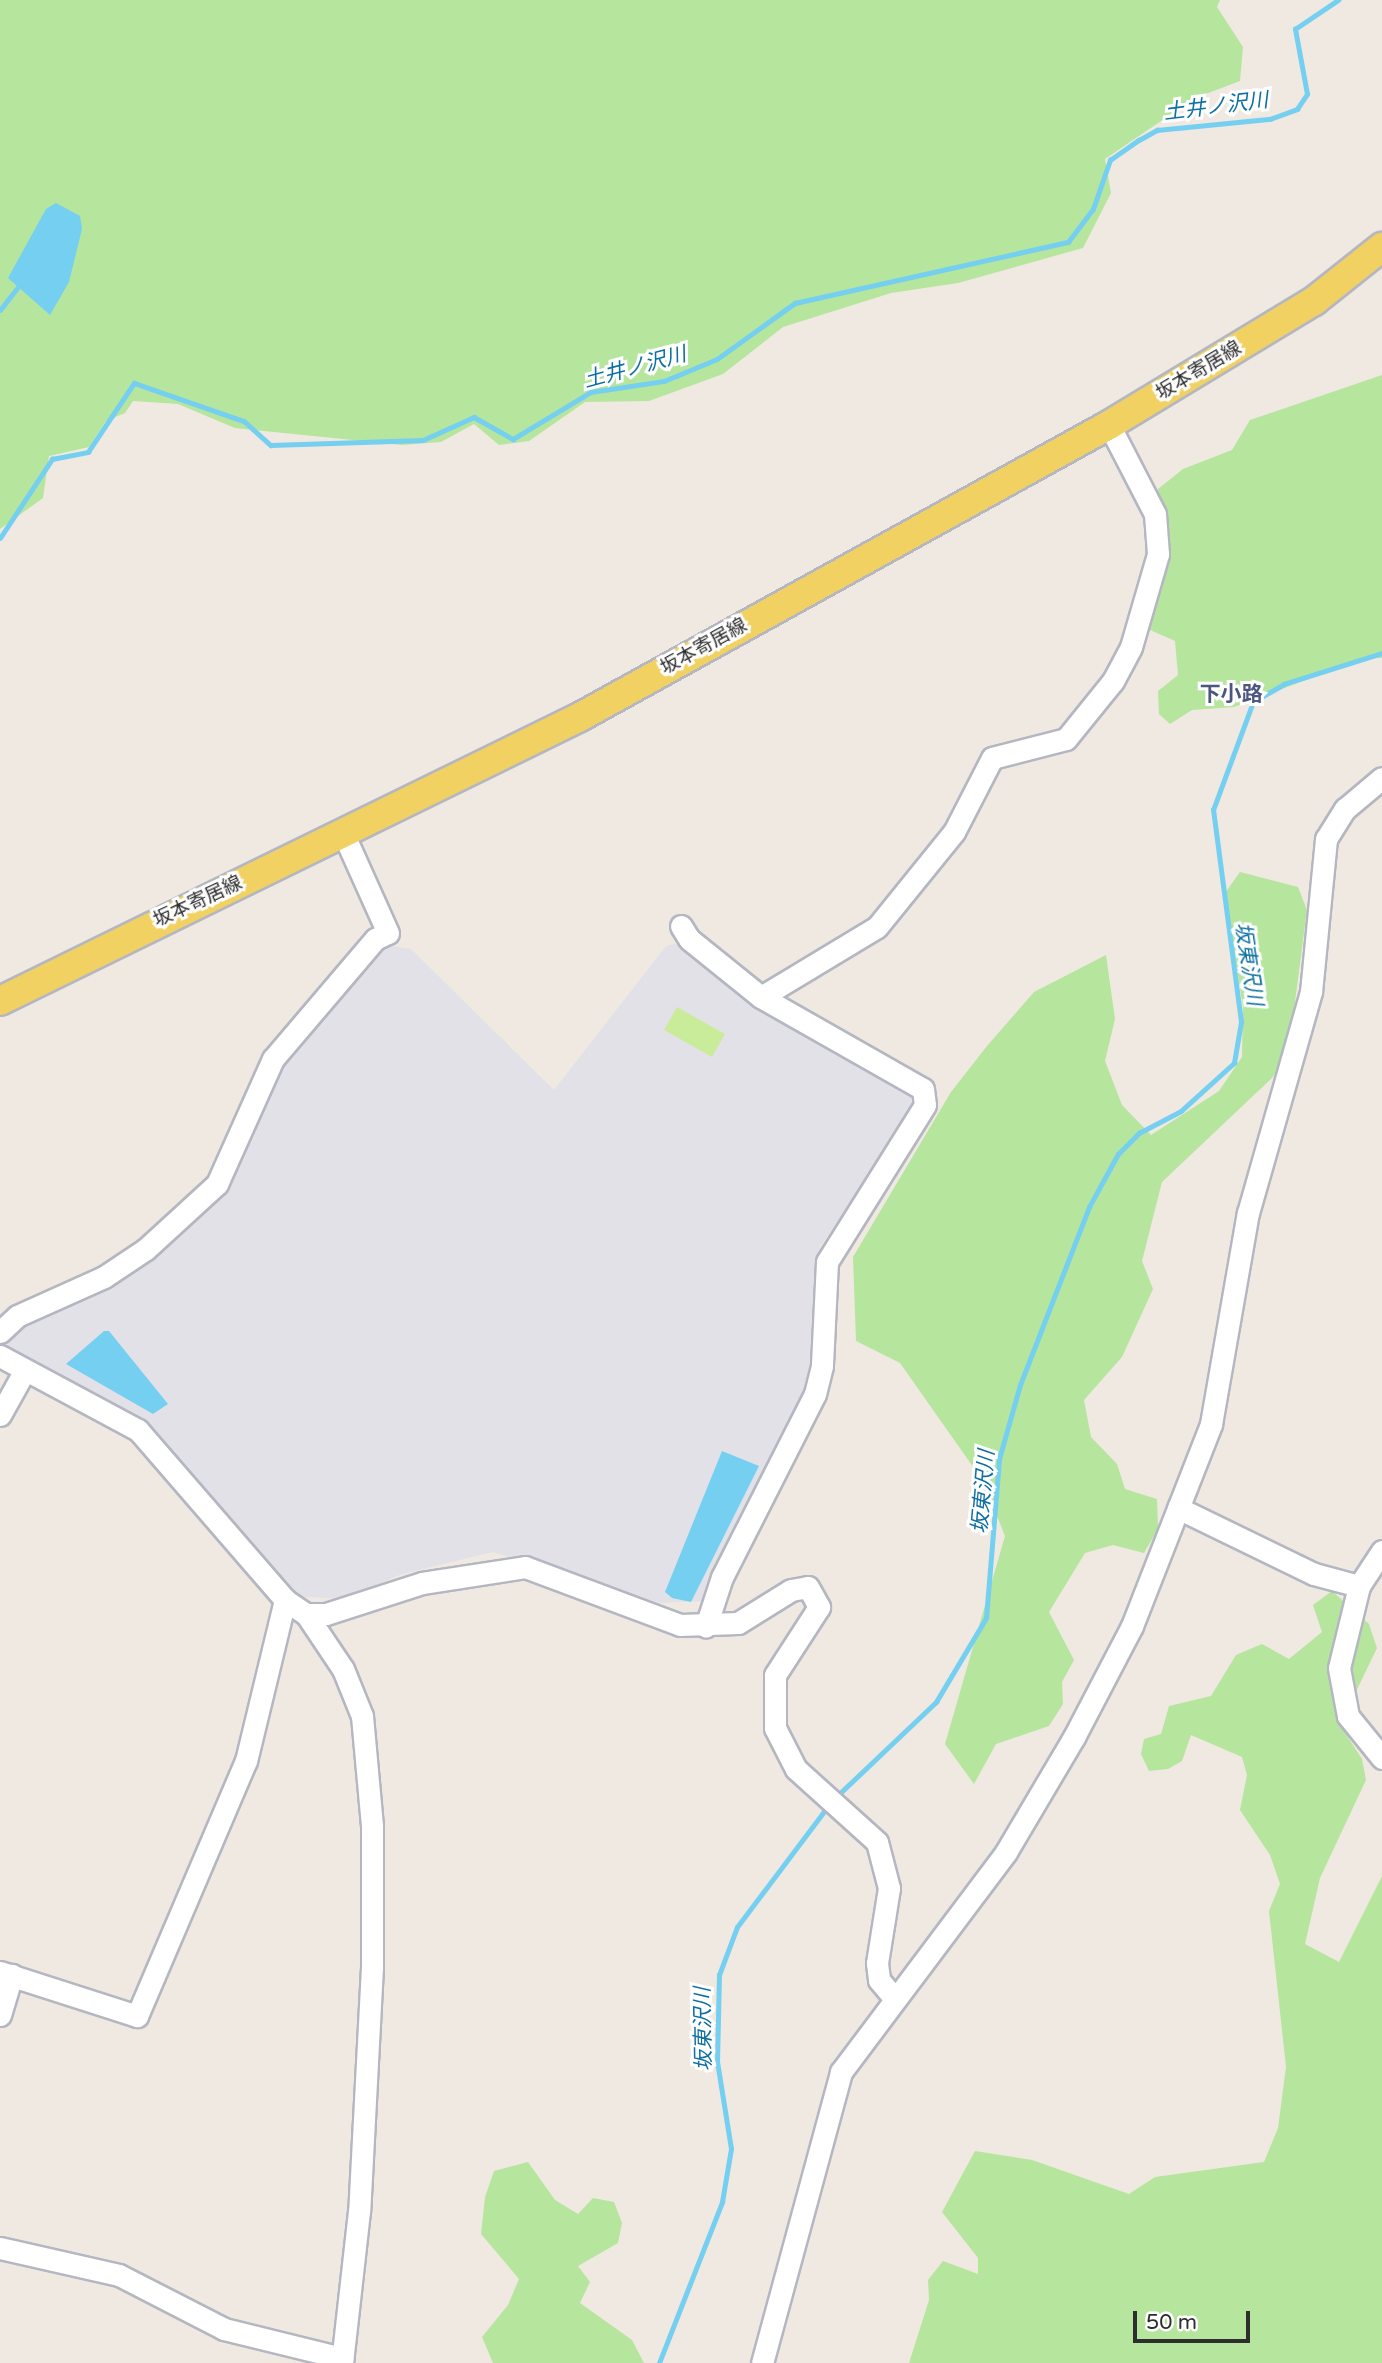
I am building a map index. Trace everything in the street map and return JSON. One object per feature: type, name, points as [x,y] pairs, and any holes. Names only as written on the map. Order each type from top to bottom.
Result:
[{"type":"main road","name":"坂本寄居線","points":[[0,1000],[557,730],[1109,425],[1314,301],[1382,247]]},
{"type":"street","points":[[761,997],[877,927],[954,832],[992,758],[1066,739],[1113,681],[1131,647],[1158,554],[1155,513],[1109,425]]},
{"type":"street","points":[[762,2363],[841,2072],[1006,1852],[1074,1737],[1132,1626],[1215,1411],[1248,1213],[1308,1010],[1326,839],[1345,809],[1382,778]]},
{"type":"street","points":[[0,1332],[17,1316],[104,1277],[146,1249],[217,1184],[273,1059],[375,939],[388,933],[344,835]]},
{"type":"street","points":[[681,926],[689,939],[761,997],[923,1089],[925,1105],[827,1262],[822,1366],[815,1394],[722,1577],[706,1626]]},
{"type":"street","points":[[0,1356],[138,1430],[285,1600],[306,1614],[343,1669],[369,1749],[372,1967],[359,2211],[342,2361],[224,2329],[119,2275],[0,2248]]},
{"type":"street","points":[[0,1415],[25,1370]]},
{"type":"street","points":[[1178,1508],[1314,1574],[1359,1586]]},
{"type":"street","points":[[1382,1551],[1359,1586],[1343,1630],[1340,1687],[1359,1736],[1382,1758]]},
{"type":"street","points":[[306,1614],[326,1614],[422,1583],[524,1567],[680,1625],[738,1623],[791,1590],[808,1587],[818,1595],[819,1607],[775,1675],[775,1728],[796,1769],[877,1842],[889,1888],[877,1963],[879,1980],[894,1998]]},
{"type":"street","points":[[0,2014],[6,1973],[137,2016],[246,1761],[285,1600]]},
{"type":"shaded area","points":[[679,943],[786,1022],[911,1090],[917,1103],[820,1247],[808,1391],[702,1601],[659,1603],[493,1552],[402,1574],[343,1599],[289,1596],[147,1426],[2,1345],[22,1321],[195,1217],[273,1070],[378,944],[411,949],[554,1090],[666,946]]},
{"type":"green space","points":[[0,0],[1220,0],[1217,7],[1243,47],[1240,81],[1195,98],[1105,159],[1111,193],[1083,248],[958,283],[891,293],[783,327],[723,374],[649,401],[585,402],[529,441],[499,445],[474,424],[441,442],[402,445],[235,428],[178,404],[133,401],[125,413],[106,421],[89,447],[49,456],[43,498],[0,529]]},
{"type":"green space","points":[[1382,375],[1382,658],[1367,657],[1234,707],[1192,710],[1170,724],[1159,714],[1158,691],[1178,675],[1175,641],[1148,629],[1164,555],[1153,493],[1183,469],[1232,450],[1250,420]]},
{"type":"green space","points":[[1240,872],[1298,887],[1307,910],[1290,1040],[1273,1077],[1162,1182],[1142,1261],[1153,1289],[1122,1357],[1084,1400],[1091,1437],[1117,1464],[1125,1489],[1157,1499],[1158,1529],[1144,1553],[1113,1545],[1085,1553],[1049,1612],[1074,1660],[1062,1682],[1063,1704],[1049,1726],[996,1744],[974,1784],[945,1744],[1005,1536],[983,1481],[900,1363],[856,1341],[853,1257],[951,1092],[987,1046],[1034,992],[1106,955],[1115,1019],[1105,1061],[1122,1105],[1151,1135],[1219,1091],[1242,1057],[1243,1007],[1225,893]]},
{"type":"green space","points":[[677,1007],[725,1034],[712,1057],[664,1030]]},
{"type":"green space","points":[[1332,1591],[1369,1624],[1377,1648],[1340,1725],[1362,1759],[1366,1780],[1320,1878],[1305,1944],[1339,1962],[1382,1876],[1382,2363],[909,2363],[929,2300],[928,2280],[943,2261],[978,2274],[978,2258],[942,2212],[975,2151],[1032,2160],[1129,2194],[1155,2177],[1264,2162],[1278,2128],[1286,2067],[1269,1911],[1280,1884],[1270,1855],[1240,1810],[1247,1775],[1242,1757],[1191,1735],[1182,1761],[1168,1769],[1149,1771],[1141,1754],[1144,1739],[1161,1734],[1169,1706],[1211,1696],[1236,1655],[1262,1644],[1289,1659],[1322,1632],[1313,1605]]},
{"type":"green space","points":[[528,2162],[555,2200],[578,2214],[593,2198],[614,2202],[622,2223],[618,2243],[578,2266],[590,2282],[580,2303],[632,2340],[644,2363],[493,2363],[482,2337],[508,2305],[519,2279],[481,2234],[485,2197],[494,2171]]},
{"type":"water","points":[[56,203],[80,216],[82,229],[69,282],[50,315],[8,278],[46,209]]},
{"type":"water","points":[[104,1331],[109,1331],[168,1404],[153,1414],[66,1364]]},
{"type":"water","points":[[722,1451],[759,1466],[691,1602],[672,1598],[665,1592]]},
{"type":"waterway","name":"土井ノ沢川","points":[[0,538],[52,459],[88,452],[134,383],[244,421],[271,445],[423,440],[474,417],[513,439],[591,392],[664,381],[717,359],[795,303],[1068,242],[1093,209],[1110,160],[1139,140],[1157,130],[1270,119],[1297,109],[1307,94],[1295,29],[1338,0]]},
{"type":"waterway","points":[[0,310],[17,288]]},
{"type":"waterway","name":"坂東沢川","points":[[837,1796],[936,1702],[986,1618],[999,1459],[1020,1385],[1089,1207],[1118,1154],[1139,1133],[1181,1111],[1234,1063],[1241,1022],[1213,810],[1253,702],[1284,684],[1382,653]]},
{"type":"waterway","name":"坂東沢川","points":[[659,2363],[722,2202],[731,2149],[717,2062],[719,1975],[737,1927],[829,1805]]},
{"type":"district","name":"下小路","points":[[1231,695]]}]
